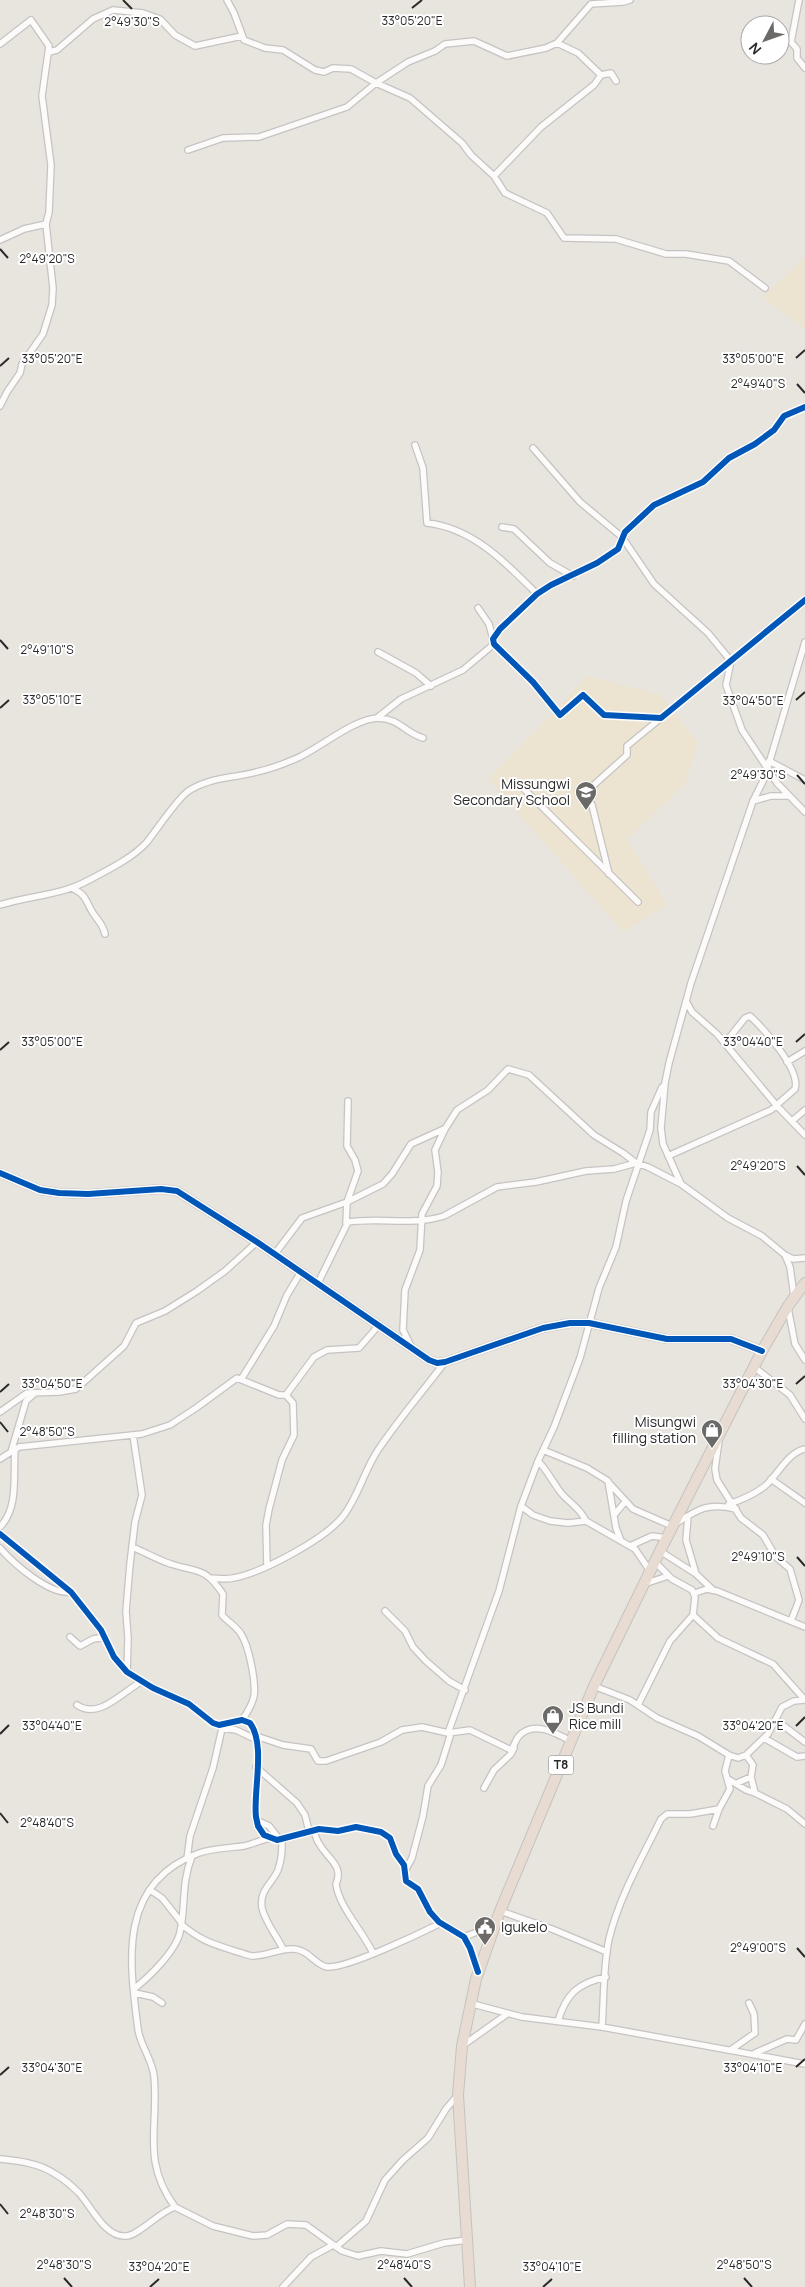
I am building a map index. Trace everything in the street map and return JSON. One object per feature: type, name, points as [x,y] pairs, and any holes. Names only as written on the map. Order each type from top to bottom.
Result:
[{"type":"highway","name":"T8","points":[[470,2287],[458,2095],[462,2046],[469,2004],[478,1972],[500,1911],[594,1686],[672,1526],[762,1350],[794,1296],[805,1283]]},
{"type":"street","points":[[226,0],[234,13],[244,40],[254,45],[283,50],[315,70],[324,72],[333,68],[351,69],[376,83],[410,98],[462,143],[471,155],[494,176],[506,193],[516,200],[547,213],[564,238],[616,239],[666,254],[686,254],[729,261],[765,288]]},
{"type":"street","points":[[188,150],[223,138],[259,137],[347,107],[376,83],[408,62],[436,51],[445,44],[474,41],[487,45],[502,54],[512,56],[546,48],[558,43],[592,4],[630,0]]},
{"type":"street","points":[[799,0],[791,42],[797,49],[797,58],[805,68]]},
{"type":"street","points":[[49,52],[57,50],[93,19],[113,10],[143,13],[160,19],[175,35],[195,46],[242,36]]},
{"type":"street","points":[[0,44],[31,20],[49,46],[42,96],[51,165],[49,212],[46,224],[53,288],[52,306],[43,334],[22,364],[18,378],[7,392],[0,406]]},
{"type":"street","points":[[558,43],[578,53],[601,75]]},
{"type":"street","points":[[494,176],[542,127],[594,85],[601,75],[611,73],[616,81]]},
{"type":"street","points":[[0,240],[24,230],[46,224]]},
{"type":"street","points":[[0,905],[28,896],[72,888],[113,866],[142,847],[187,792],[216,780],[269,768],[294,760],[346,730],[377,718],[401,699],[463,670],[494,641],[500,629],[537,594],[618,549],[625,532],[654,505],[703,482],[728,458],[756,444],[774,430],[784,416],[805,407]]},
{"type":"street","points":[[415,445],[423,468],[427,523],[458,531],[489,549],[537,594]]},
{"type":"street","points":[[533,448],[580,502],[622,537],[654,584],[708,633],[731,661]]},
{"type":"street","points":[[502,527],[514,529],[550,563],[572,576]]},
{"type":"street","points":[[608,874],[592,805],[586,796],[586,792],[628,755],[627,746],[805,600]]},
{"type":"street","points":[[478,608],[489,624],[494,641],[533,682],[560,715],[583,695],[604,715],[661,718]]},
{"type":"street","points":[[681,1184],[663,1144],[661,1122],[665,1083],[686,1001],[768,765],[805,642]]},
{"type":"street","points":[[378,652],[416,674],[431,686]]},
{"type":"street","points":[[731,661],[726,685],[742,730],[788,796],[805,812]]},
{"type":"street","points":[[377,718],[400,723],[412,734],[423,738]]},
{"type":"street","points":[[768,765],[805,780]]},
{"type":"street","points":[[523,788],[638,902]]},
{"type":"street","points":[[754,802],[771,796],[788,796]]},
{"type":"street","points":[[72,888],[89,901],[93,913],[102,923],[105,934]]},
{"type":"street","points":[[686,1001],[692,1012],[725,1043],[777,1106],[805,1135]]},
{"type":"street","points":[[668,1156],[777,1106],[791,1094],[796,1085],[796,1079],[787,1062],[766,1032],[750,1016],[745,1018],[725,1043]]},
{"type":"street","points":[[787,1062],[805,1051]]},
{"type":"street","points":[[411,1347],[402,1324],[406,1290],[420,1250],[424,1210],[436,1186],[438,1172],[434,1154],[445,1129],[458,1110],[484,1093],[510,1069],[529,1075],[594,1135],[638,1164],[681,1184],[728,1218],[762,1236],[785,1254],[793,1258],[805,1258]]},
{"type":"street","points":[[405,1872],[412,1858],[423,1816],[428,1786],[441,1765],[488,1617],[499,1592],[521,1506],[580,1358],[599,1288],[616,1247],[626,1201],[650,1130],[651,1112],[665,1083]]},
{"type":"street","points":[[318,1283],[346,1223],[347,1202],[358,1171],[355,1160],[347,1146],[348,1101]]},
{"type":"street","points":[[792,1121],[805,1110]]},
{"type":"street","points":[[646,1139],[661,1122]]},
{"type":"street","points":[[274,1254],[302,1218],[347,1202],[387,1180],[411,1144],[445,1129]]},
{"type":"street","points":[[346,1223],[422,1220],[444,1216],[497,1187],[638,1164]]},
{"type":"street","points":[[0,1173],[40,1190],[59,1193],[88,1194],[160,1188],[177,1191],[257,1242],[429,1360],[437,1363],[446,1362],[549,1326],[570,1323],[589,1324],[668,1339],[731,1339],[762,1350]]},
{"type":"street","points":[[0,1412],[21,1396],[35,1392],[59,1392],[76,1389],[124,1346],[136,1323],[165,1312],[197,1291],[257,1242]]},
{"type":"street","points":[[785,1254],[790,1267],[794,1296]]},
{"type":"street","points":[[242,1378],[274,1326],[287,1295],[301,1272]]},
{"type":"street","points":[[788,1306],[795,1344],[805,1360]]},
{"type":"street","points":[[286,1395],[314,1357],[320,1352],[359,1348],[378,1325]]},
{"type":"street","points":[[210,1578],[232,1578],[266,1566],[289,1555],[331,1528],[340,1520],[354,1500],[368,1466],[379,1449],[446,1362]]},
{"type":"street","points":[[754,1367],[790,1395],[805,1419]]},
{"type":"street","points":[[0,1459],[13,1451],[27,1446],[152,1432],[170,1425],[208,1400],[234,1378],[242,1378],[279,1395],[286,1395],[293,1403],[294,1435],[282,1460],[269,1508],[266,1526],[266,1566]]},
{"type":"street","points":[[0,1527],[8,1517],[12,1507],[13,1451],[26,1401],[35,1392]]},
{"type":"street","points":[[720,1434],[716,1476],[741,1518],[763,1534],[776,1557],[789,1567],[799,1600],[791,1621]]},
{"type":"street","points":[[127,1672],[128,1638],[126,1611],[135,1522],[142,1495],[133,1435]]},
{"type":"street","points":[[721,1506],[757,1491],[795,1454],[805,1449]]},
{"type":"street","points":[[543,1450],[604,1477],[633,1509],[672,1526],[710,1505],[736,1510]]},
{"type":"street","points":[[538,1461],[548,1472],[562,1494],[580,1510],[586,1521],[630,1546],[653,1567],[690,1588],[695,1593]]},
{"type":"street","points":[[771,1479],[805,1504]]},
{"type":"street","points":[[610,1484],[614,1515],[621,1541]]},
{"type":"street","points":[[614,1515],[625,1502]]},
{"type":"street","points":[[521,1506],[533,1515],[550,1521],[568,1523],[586,1521]]},
{"type":"street","points":[[688,1516],[686,1540],[696,1574]]},
{"type":"street","points":[[0,1534],[71,1592],[104,1637],[114,1657],[127,1672],[141,1682],[189,1704],[207,1720],[219,1725],[256,1738],[283,1745],[311,1749],[318,1761],[322,1762],[336,1759],[410,1728],[430,1728],[450,1733],[470,1730],[509,1749],[514,1747]]},
{"type":"street","points":[[630,1546],[652,1536],[666,1538]]},
{"type":"street","points":[[132,1547],[172,1565],[198,1570],[210,1578],[223,1594],[222,1615],[242,1635],[247,1648],[254,1696],[242,1720]]},
{"type":"street","points":[[0,1548],[34,1578],[60,1592],[71,1592]]},
{"type":"street","points":[[660,1551],[696,1574],[712,1589],[805,1627]]},
{"type":"street","points":[[644,1584],[668,1576]]},
{"type":"street","points":[[695,1593],[712,1589]]},
{"type":"street","points":[[638,1705],[670,1641],[692,1615],[695,1593]]},
{"type":"street","points":[[799,1600],[805,1604]]},
{"type":"street","points":[[385,1610],[405,1631],[413,1647],[426,1661],[449,1681],[465,1690]]},
{"type":"street","points":[[692,1615],[718,1638],[773,1664],[805,1700]]},
{"type":"street","points":[[70,1637],[80,1646],[93,1639],[104,1637]]},
{"type":"street","points":[[77,1706],[89,1710],[100,1708],[141,1682]]},
{"type":"street","points":[[594,1686],[619,1694],[657,1718],[698,1736],[729,1755],[738,1758],[746,1755],[771,1730],[782,1707],[787,1703],[805,1700]]},
{"type":"street","points":[[223,1726],[242,1720],[250,1724],[256,1738],[256,1820],[261,1831],[270,1838]]},
{"type":"street","points":[[776,1720],[805,1742]]},
{"type":"street","points":[[135,1991],[150,1976],[178,1940],[183,1886],[190,1858],[190,1836],[213,1768],[223,1726]]},
{"type":"street","points":[[484,1788],[494,1770],[511,1754],[519,1735],[533,1728],[550,1731],[571,1740]]},
{"type":"street","points":[[764,1738],[797,1757],[805,1756]]},
{"type":"street","points":[[713,1826],[719,1809],[730,1789],[725,1771],[729,1755]]},
{"type":"street","points":[[746,1755],[753,1765],[751,1777],[755,1793]]},
{"type":"street","points":[[256,1767],[301,1808],[318,1844],[338,1869],[336,1884],[340,1900],[365,1936],[374,1953]]},
{"type":"street","points":[[736,1784],[751,1777]]},
{"type":"street","points":[[728,1779],[787,1809],[805,1824]]},
{"type":"street","points":[[602,2027],[607,1952],[616,1918],[625,1893],[663,1816],[719,1809]]},
{"type":"street","points":[[256,1820],[269,1826],[281,1839],[280,1864],[277,1872],[266,1885],[262,1902],[264,1914],[283,1949]]},
{"type":"street","points":[[467,2240],[444,2243],[406,2254],[381,2251],[358,2256],[334,2246],[312,2229],[298,2224],[288,2224],[267,2235],[253,2236],[212,2226],[175,2207],[165,2190],[154,2162],[153,2142],[156,2104],[153,2069],[138,2031],[131,1942],[138,1913],[144,1898],[165,1874],[190,1858],[213,1850],[253,1844],[270,1838],[293,1837],[311,1830],[338,1831],[356,1827],[381,1832],[393,1843],[396,1854],[404,1865],[406,1881],[418,1889],[430,1912],[441,1922],[464,1937],[478,1972]]},
{"type":"street","points":[[150,1890],[162,1898],[181,1923],[202,1940],[251,1956],[283,1949],[301,1950],[308,1953],[321,1965],[330,1967],[374,1953],[441,1922]]},
{"type":"street","points":[[500,1911],[607,1952]]},
{"type":"street","points":[[464,1937],[495,1925]]},
{"type":"street","points":[[558,2021],[566,1999],[583,1984],[606,1977]]},
{"type":"street","points":[[135,1991],[162,2003]]},
{"type":"street","points":[[732,2049],[755,2033],[754,2014],[748,2003]]},
{"type":"street","points":[[469,2004],[507,2014],[602,2027],[804,2063]]},
{"type":"street","points":[[462,2046],[507,2014]]},
{"type":"street","points":[[755,2054],[786,2039],[798,2039],[805,2024]]},
{"type":"street","points":[[284,2287],[311,2257],[334,2246],[366,2220],[385,2180],[403,2160],[428,2138],[446,2109],[458,2095]]},
{"type":"street","points":[[0,2159],[27,2162],[54,2173],[79,2193],[108,2229],[122,2236],[132,2235],[158,2215],[175,2207]]},
{"type":"shaded area","points":[[805,258],[805,329],[762,297]]},
{"type":"shaded area","name":"Missungwi Secondary School","points":[[588,676],[661,695],[698,743],[685,784],[627,839],[667,905],[623,932],[488,779]]},
{"type":"cycle path","points":[[805,407],[784,416],[774,430],[755,444],[729,458],[703,482],[654,505],[625,532],[618,549],[597,563],[551,585],[537,594],[500,629],[493,639],[494,644],[533,682],[560,715],[583,695],[604,715],[661,718],[805,600]]},
{"type":"cycle path","points":[[0,1173],[40,1190],[59,1193],[88,1194],[161,1189],[177,1191],[257,1242],[429,1360],[437,1363],[445,1362],[543,1328],[570,1323],[589,1323],[667,1339],[731,1339],[762,1351]]},
{"type":"cycle path","points":[[0,1534],[71,1592],[101,1630],[114,1657],[127,1672],[153,1688],[189,1704],[213,1723],[219,1725],[242,1720],[250,1723],[255,1732],[258,1756],[256,1817],[258,1826],[264,1835],[277,1840],[319,1829],[338,1831],[356,1827],[381,1832],[390,1838],[396,1854],[404,1865],[406,1881],[418,1889],[430,1912],[439,1922],[464,1937],[478,1972]]},
{"type":"place","name":"Missungwi Secondary School","points":[[586,811]]},
{"type":"place","name":"Misungwi filling station","points":[[712,1449]]},
{"type":"place","name":"JS Bundi Rice mill","points":[[553,1735]]},
{"type":"place","name":"Igukelo","points":[[485,1946]]}]
